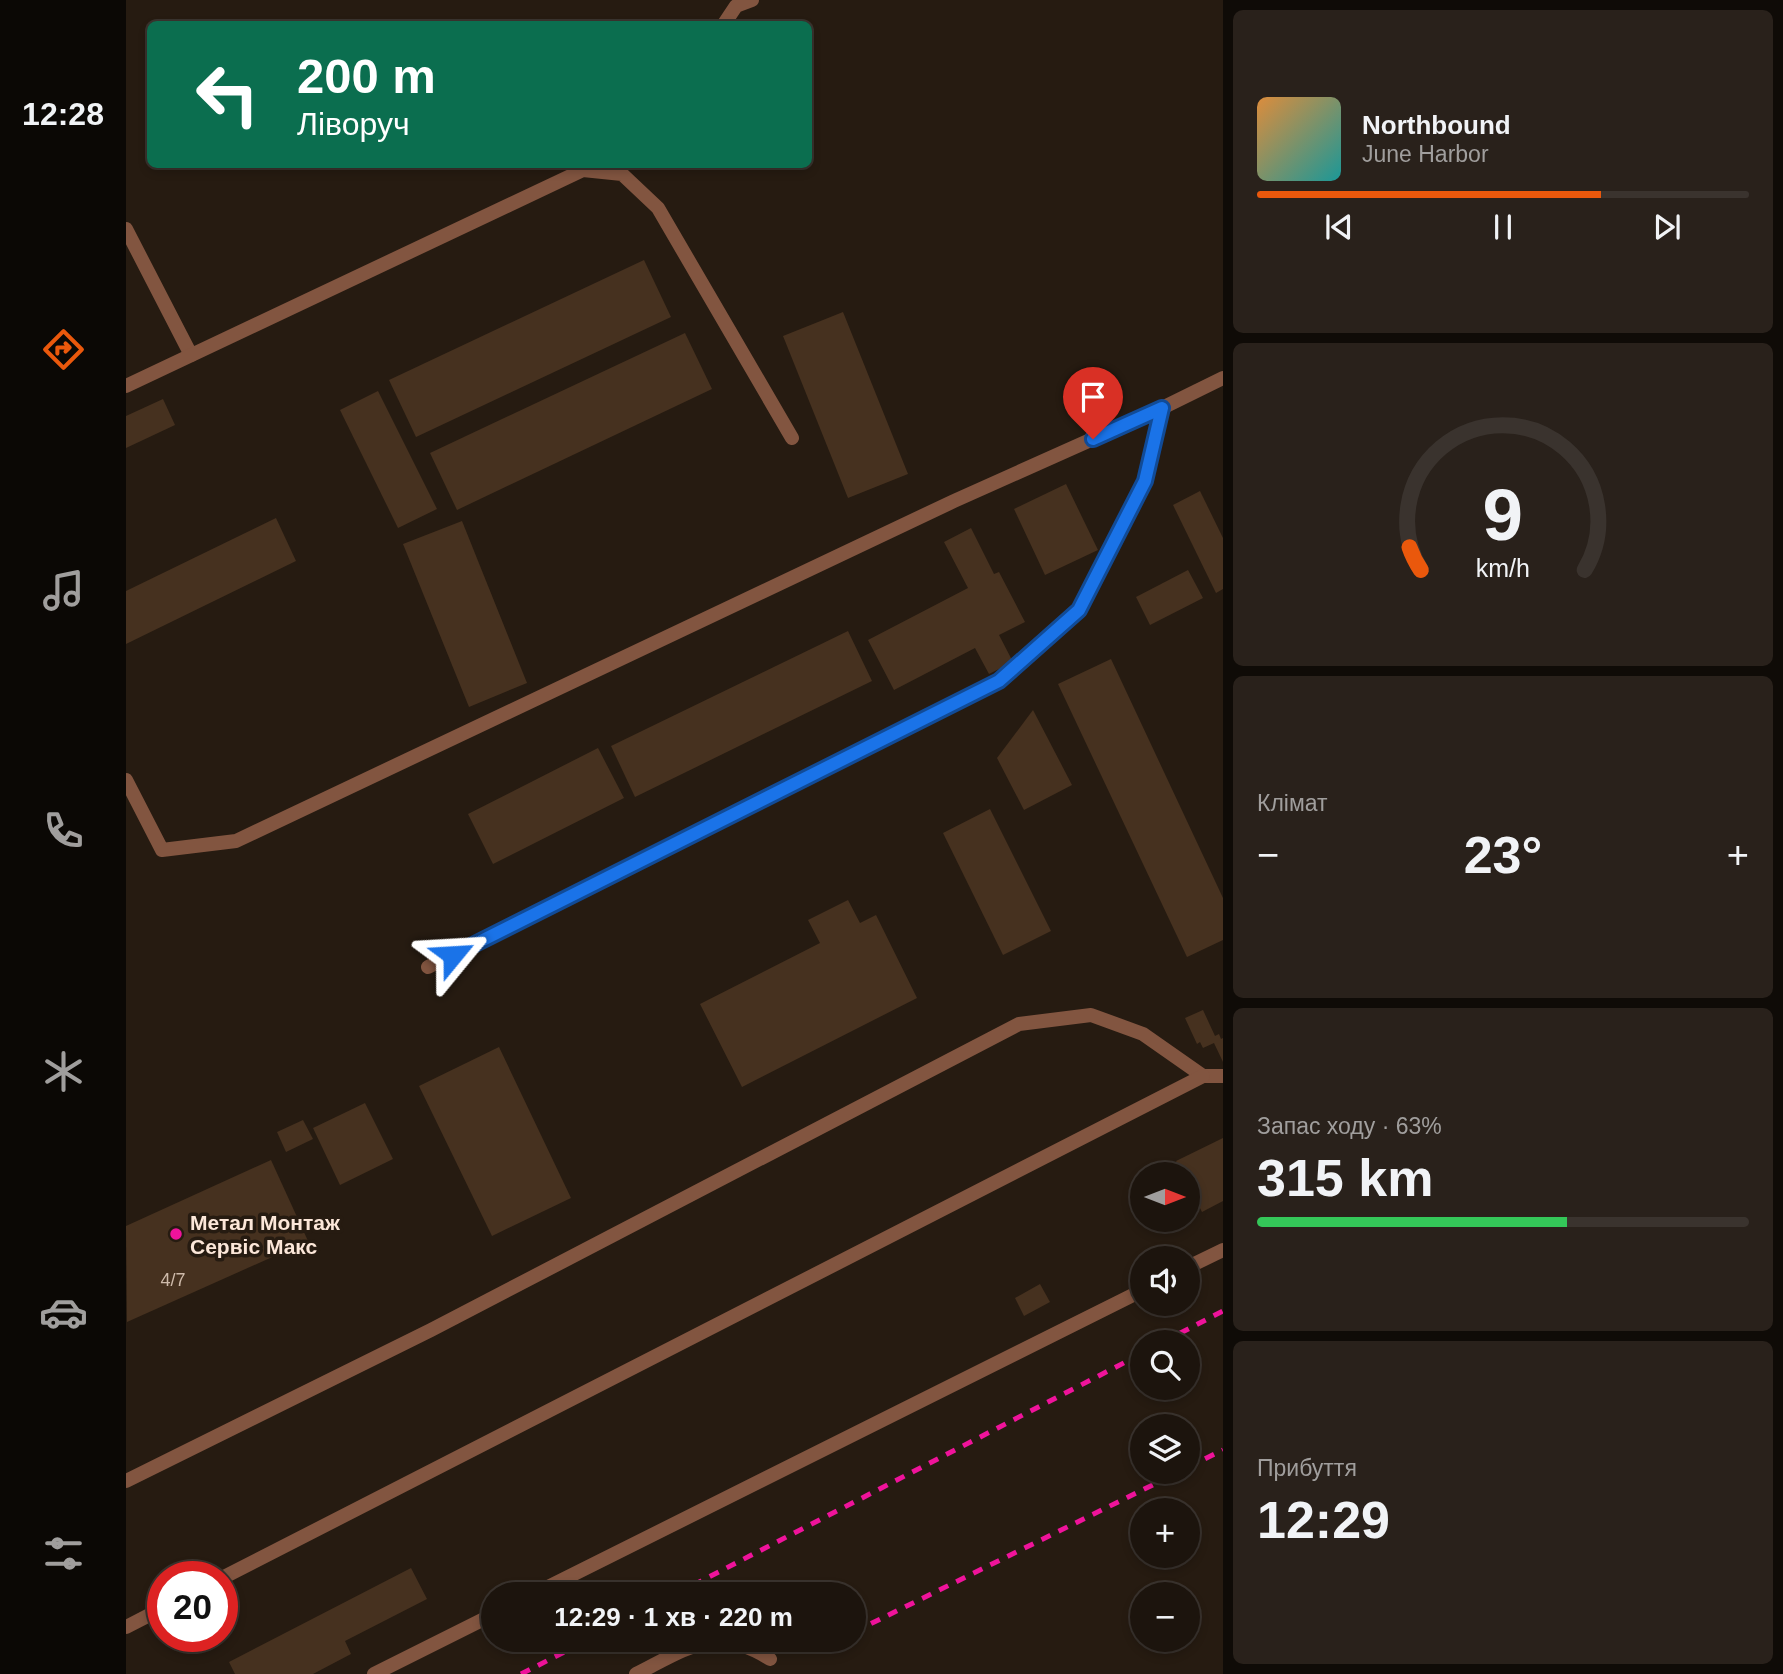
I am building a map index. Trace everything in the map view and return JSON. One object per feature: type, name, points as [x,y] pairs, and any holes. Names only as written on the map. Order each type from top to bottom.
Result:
[{"type":"lane","points":[[726,21],[736,6],[752,0]]},
{"type":"lane","points":[[126,386],[583,170],[626,169],[658,208],[792,438]]},
{"type":"lane","points":[[126,229],[191,355]]},
{"type":"lane","points":[[126,780],[162,850],[236,841],[954,501],[1223,378]]},
{"type":"lane","points":[[428,967],[999,681],[1079,610],[1145,481],[1162,408]]},
{"type":"lane","points":[[126,1481],[431,1329],[1019,1024],[1091,1015],[1143,1034],[1203,1076]]},
{"type":"lane","points":[[238,1570],[1203,1076],[1223,1076]]},
{"type":"lane","points":[[1200,1261],[1223,1250]]},
{"type":"lane","points":[[558,1582],[1130,1296]]},
{"type":"lane","points":[[126,1627],[147,1616]]},
{"type":"lane","points":[[374,1674],[481,1620]]},
{"type":"lane","points":[[636,1674],[691,1647],[711,1641],[732,1641],[752,1647],[770,1659]]},
{"type":"building","points":[[644,260],[671,317],[416,437],[389,380]]},
{"type":"building","points":[[843,312],[908,474],[848,498],[783,336]]},
{"type":"building","points":[[685,333],[712,389],[457,510],[430,453]]},
{"type":"building","points":[[378,391],[437,509],[398,528],[340,410]]},
{"type":"building","points":[[163,399],[175,425],[126,448],[126,416]]},
{"type":"building","points":[[1066,484],[1098,550],[1045,575],[1014,509]]},
{"type":"building","points":[[1200,491],[1223,538],[1223,589],[1216,593],[1173,505]]},
{"type":"building","points":[[276,518],[296,561],[126,644],[126,591]]},
{"type":"building","points":[[462,521],[527,683],[469,707],[403,544]]},
{"type":"building","points":[[971,528],[994,574],[999,572],[1025,622],[999,635],[1013,662],[989,674],[975,648],[894,690],[868,640],[968,588],[944,542]]},
{"type":"building","points":[[1188,570],[1203,598],[1150,625],[1136,597]]},
{"type":"building","points":[[848,631],[872,681],[635,797],[611,746]]},
{"type":"building","points":[[1111,659],[1223,898],[1223,940],[1187,957],[1058,684]]},
{"type":"building","points":[[1033,710],[1072,785],[1024,810],[997,758]]},
{"type":"building","points":[[598,748],[624,798],[493,864],[468,814]]},
{"type":"building","points":[[990,809],[1051,931],[1003,955],[943,833]]},
{"type":"building","points":[[848,900],[860,923],[876,915],[917,998],[742,1087],[700,1004],[820,943],[808,920]]},
{"type":"building","points":[[1203,1010],[1215,1036],[1219,1034],[1221,1039],[1223,1038],[1223,1062],[1214,1043],[1203,1048],[1200,1042],[1197,1044],[1185,1018]]},
{"type":"building","points":[[499,1047],[571,1198],[492,1236],[419,1086]]},
{"type":"building","points":[[365,1103],[393,1159],[340,1185],[313,1128]]},
{"type":"building","points":[[303,1120],[313,1139],[286,1152],[277,1132]]},
{"type":"building","points":[[1223,1138],[1223,1201],[1202,1212],[1200,1162],[1176,1161]]},
{"type":"building","points":[[271,1160],[308,1241],[127,1322],[126,1226]]},
{"type":"building","points":[[1040,1284],[1050,1302],[1024,1316],[1015,1298]]},
{"type":"building","points":[[411,1568],[427,1599],[345,1641],[351,1654],[313,1674],[235,1674],[229,1662]]},
{"type":"railway","points":[[1186,1330],[1223,1311]]},
{"type":"railway","points":[[699,1582],[1130,1360]]},
{"type":"railway","points":[[1200,1461],[1223,1450]]},
{"type":"railway","points":[[866,1626],[1155,1484]]},
{"type":"railway","points":[[521,1674],[564,1652]]},
{"type":"place","name":"Метал Монтаж Сервіс Макс","points":[[176,1234]]},
{"type":"route","points":[[453,955],[999,681],[1079,610],[1145,481],[1162,408],[1093,439]]}]
